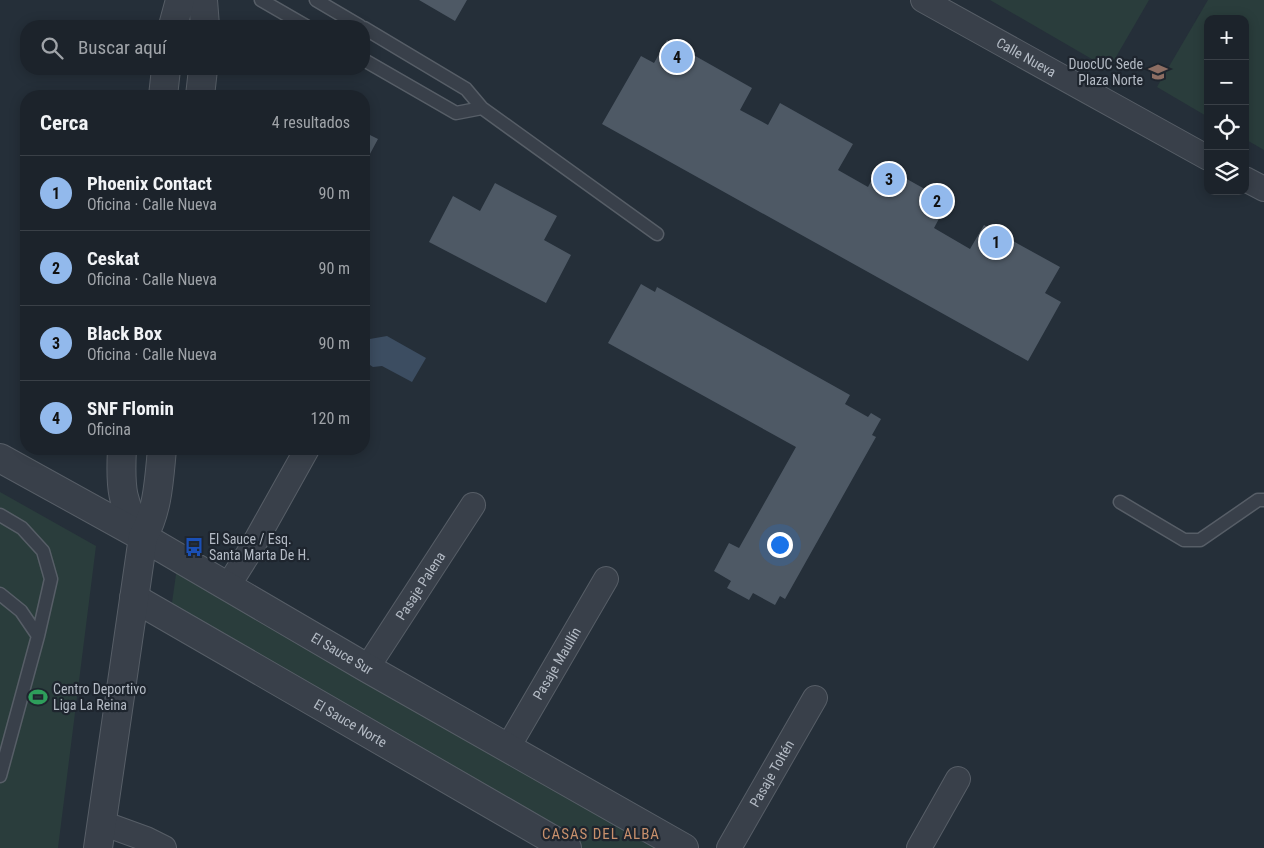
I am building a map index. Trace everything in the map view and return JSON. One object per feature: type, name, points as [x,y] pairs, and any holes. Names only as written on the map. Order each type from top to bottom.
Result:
[{"type":"street","points":[[175,20],[180,0]]},
{"type":"street","points":[[203,0],[205,20]]},
{"type":"street","name":"Calle Nueva","points":[[923,0],[1204,156]]},
{"type":"street","points":[[164,90],[165,75]]},
{"type":"street","points":[[201,90],[202,75]]},
{"type":"street","points":[[1249,181],[1264,189]]},
{"type":"street","points":[[122,455],[120,477],[125,506],[143,537]]},
{"type":"street","points":[[161,455],[154,512],[143,537],[100,836],[146,838],[164,848]]},
{"type":"street","points":[[228,586],[250,551],[304,455]]},
{"type":"street","name":"El Sauce Sur","points":[[0,458],[143,537],[507,749],[684,848]]},
{"type":"street","name":"Pasaje Palena","points":[[367,668],[473,505]]},
{"type":"street","name":"Pasaje Maullín","points":[[507,749],[606,579]]},
{"type":"street","name":"El Sauce Norte","points":[[134,598],[567,848]]},
{"type":"street","name":"Pasaje Toltén","points":[[729,848],[814,698]]},
{"type":"street","points":[[919,848],[958,779]]},
{"type":"lane","points":[[261,0],[296,20]]},
{"type":"lane","points":[[316,0],[350,20]]},
{"type":"lane","points":[[370,32],[466,89],[482,108],[658,234]]},
{"type":"lane","points":[[370,63],[456,113],[482,108]]},
{"type":"lane","points":[[1120,502],[1184,540],[1200,540],[1258,500],[1264,500]]},
{"type":"lane","points":[[0,515],[22,528],[43,551],[51,579],[38,636],[0,776]]},
{"type":"lane","points":[[0,594],[21,611],[38,636]]},
{"type":"green space","points":[[990,0],[1149,0],[1109,69]]},
{"type":"green space","points":[[1208,0],[1264,0],[1264,150],[1249,141],[1249,15],[1204,15],[1204,115],[1157,87]]},
{"type":"green space","name":"Centro Deportivo Liga La Reina","points":[[0,492],[96,546],[58,848],[0,848]]},
{"type":"green space","points":[[179,553],[681,848],[576,848],[171,610]]},
{"type":"water","points":[[387,336],[426,358],[412,382],[382,366],[373,367],[370,365],[370,339]]},
{"type":"building","points":[[419,0],[467,0],[455,21]]},
{"type":"building","points":[[667,40],[752,88],[740,110],[768,125],[780,103],[853,144],[838,170],[868,187],[880,164],[948,202],[934,228],[970,249],[984,225],[1060,267],[1045,293],[1061,302],[1028,361],[602,124],[641,56],[654,63]]},
{"type":"building","points":[[370,135],[378,139],[370,154]]},
{"type":"building","points":[[495,183],[557,216],[544,240],[571,255],[546,303],[429,242],[453,196],[480,211]]},
{"type":"building","points":[[641,284],[655,292],[657,287],[850,395],[845,404],[868,417],[871,413],[881,419],[872,435],[876,437],[785,599],[780,596],[775,605],[753,593],[749,600],[727,588],[731,581],[714,571],[729,543],[739,548],[796,447],[608,343]]},
{"type":"place","name":"SNF Flomin","points":[[677,57]]},
{"type":"place","name":"DuocUC Sede Plaza Norte","points":[[1158,72]]},
{"type":"place","name":"Black Box","points":[[889,179]]},
{"type":"place","name":"Ceskat","points":[[937,201]]},
{"type":"place","name":"Phoenix Contact","points":[[996,242]]},
{"type":"place","name":"El Sauce / Esq. Santa Marta De H.","points":[[194,547]]},
{"type":"place","name":"Centro Deportivo Liga La Reina","points":[[38,697]]},
{"type":"district","name":"CASAS DEL ALBA","points":[[601,834]]}]
